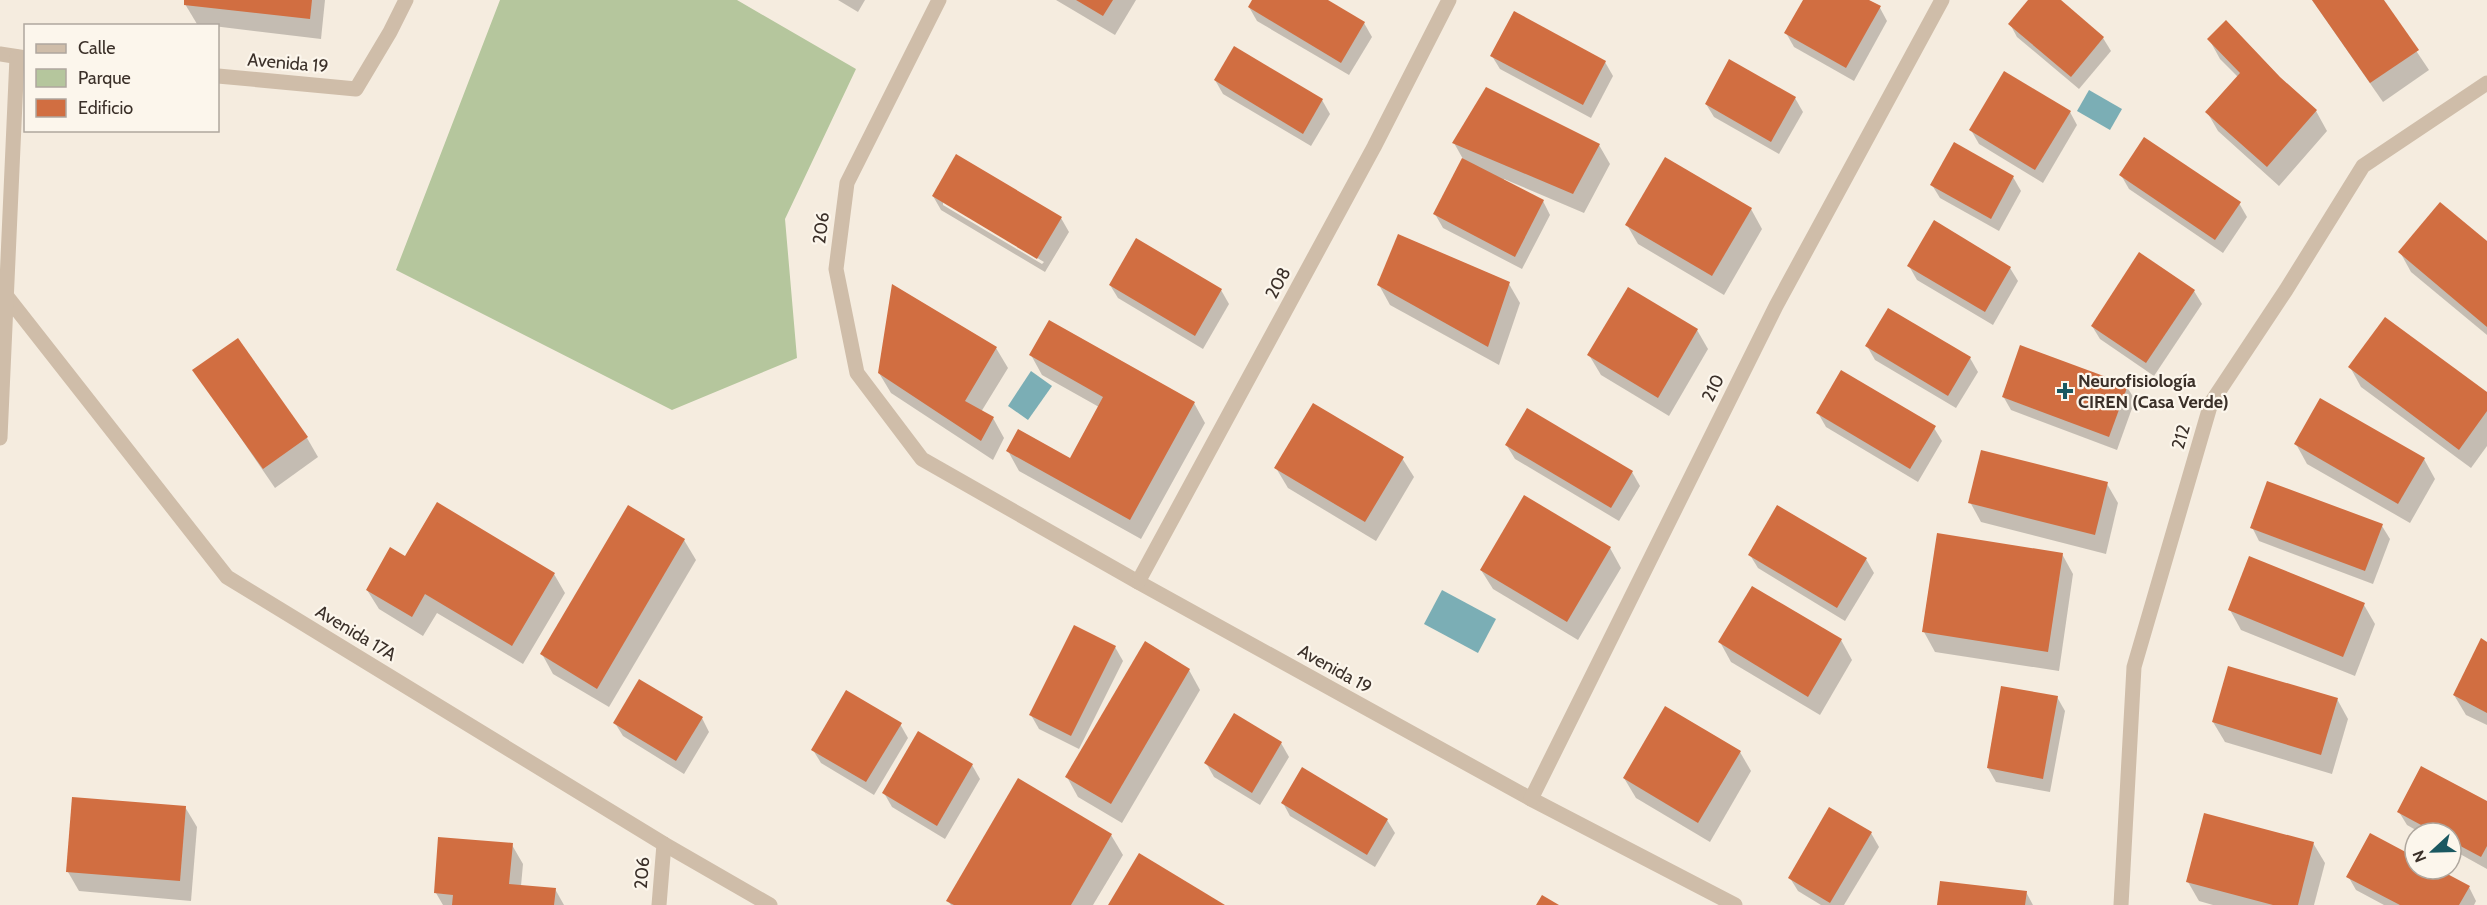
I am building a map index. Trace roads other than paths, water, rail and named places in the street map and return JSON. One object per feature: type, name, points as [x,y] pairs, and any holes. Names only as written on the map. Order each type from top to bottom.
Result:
[{"type":"street","name":"Avenida 19","points":[[219,76],[356,89],[406,0]]},
{"type":"street","name":"206","points":[[922,459],[857,373],[836,268],[847,183],[939,0]]},
{"type":"street","name":"208","points":[[1138,582],[1374,147],[1449,0]]},
{"type":"street","name":"210","points":[[1531,799],[1776,306],[1942,0]]},
{"type":"street","points":[[0,54],[21,57],[0,438]]},
{"type":"street","name":"212","points":[[2121,905],[2134,667],[2211,403],[2286,290],[2363,166],[2487,83]]},
{"type":"street","name":"Avenida 17A","points":[[8,298],[227,577],[663,844],[770,905]]},
{"type":"street","name":"Avenida 19","points":[[922,459],[1138,582],[1531,799],[1735,905]]},
{"type":"street","name":"206","points":[[659,905],[663,844]]},
{"type":"water","points":[[2089,90],[2122,109],[2110,130],[2077,111]]},
{"type":"water","points":[[1031,371],[1052,386],[1028,420],[1008,406]]},
{"type":"water","points":[[1442,590],[1496,619],[1478,653],[1424,624]]},
{"type":"place","name":"Neurofisiología CIREN (Casa Verde)","points":[[2065,391]]}]
